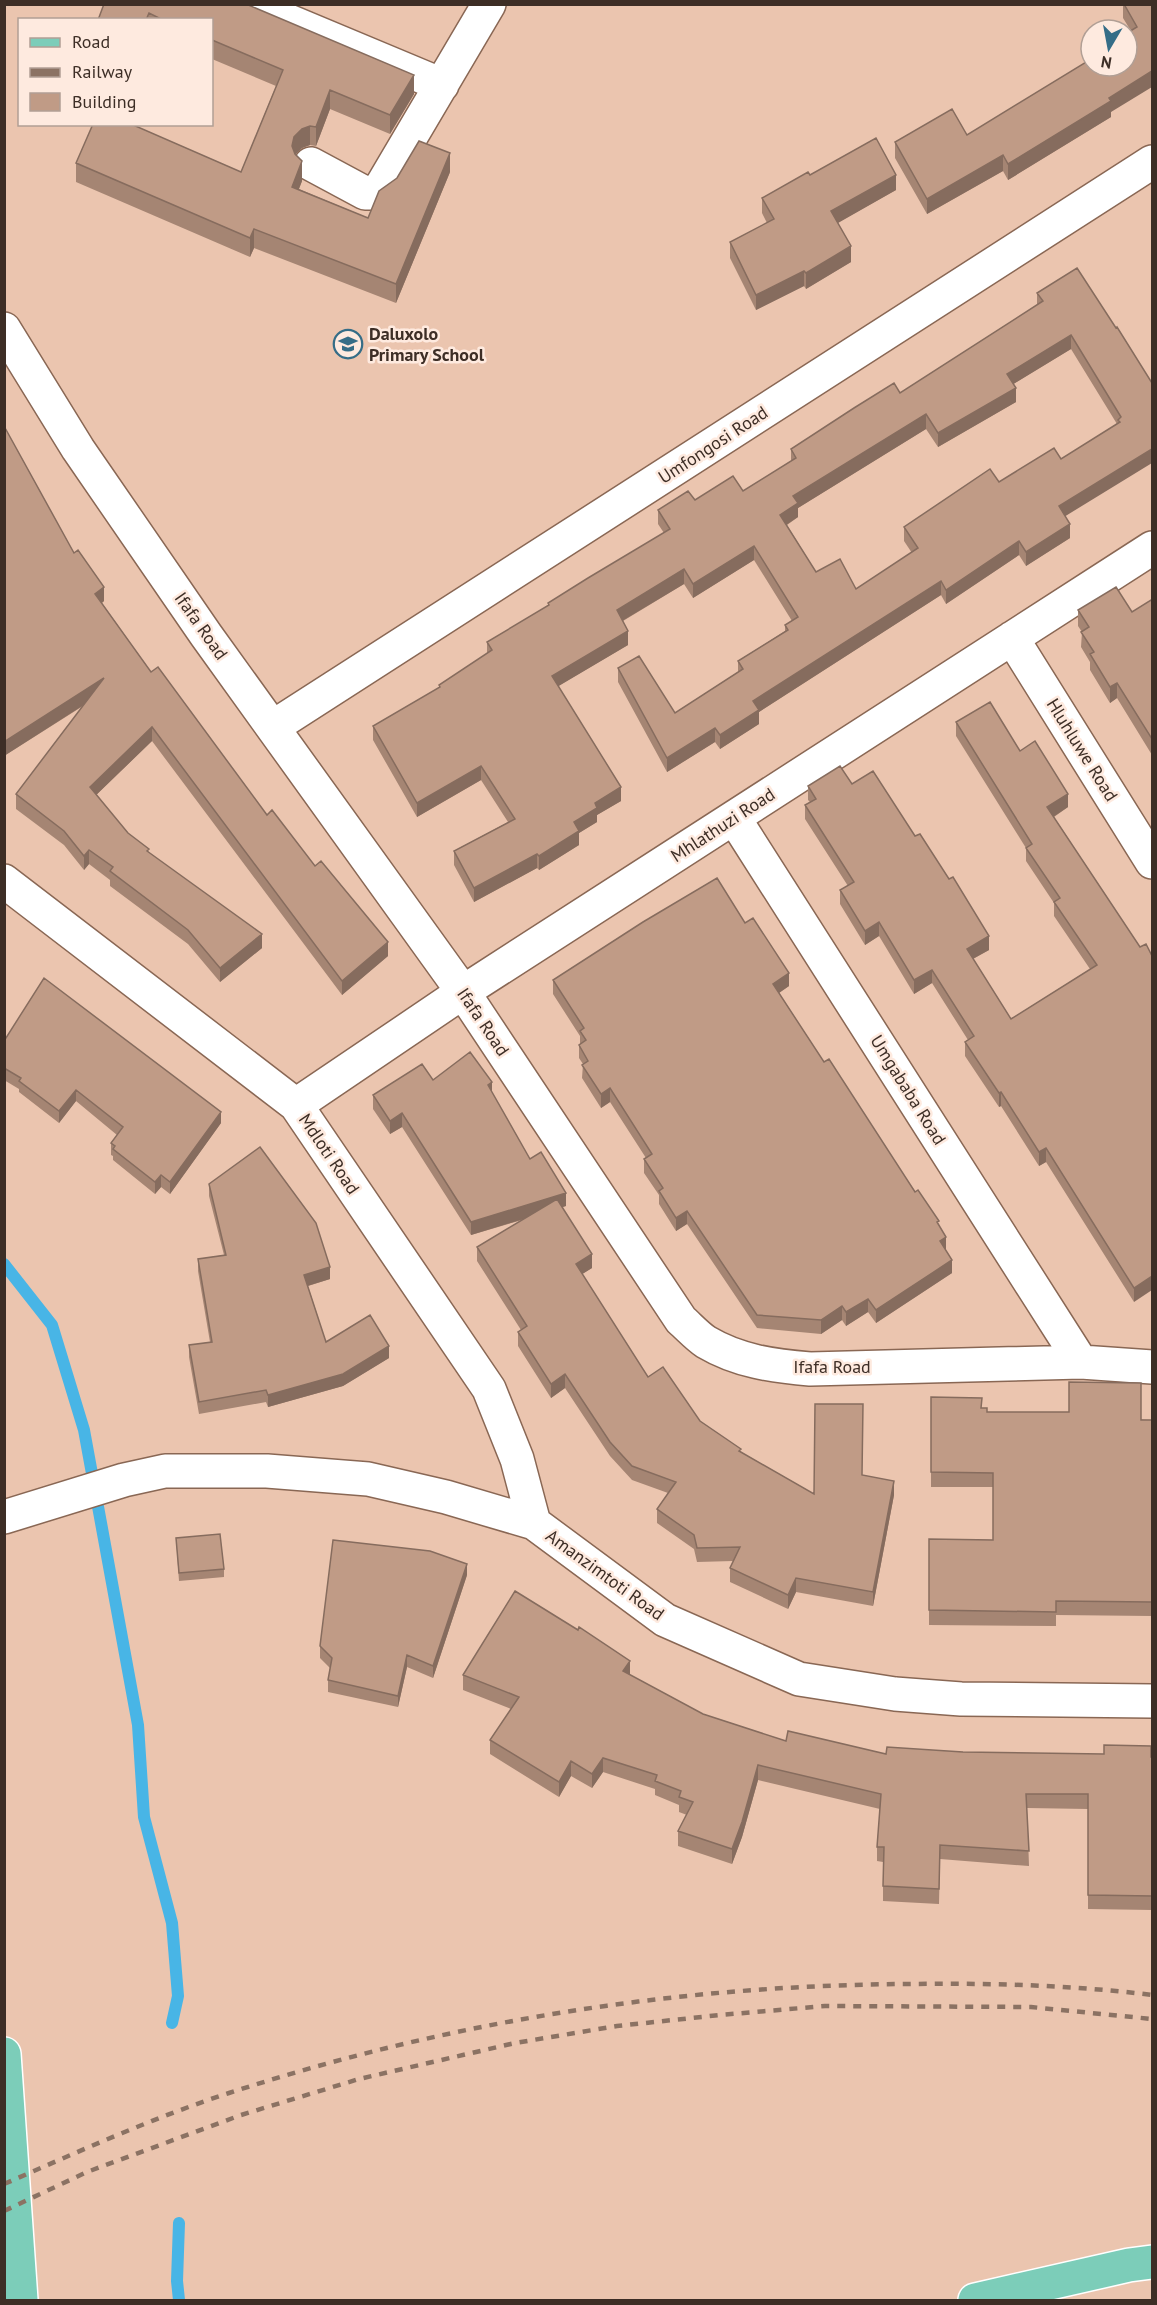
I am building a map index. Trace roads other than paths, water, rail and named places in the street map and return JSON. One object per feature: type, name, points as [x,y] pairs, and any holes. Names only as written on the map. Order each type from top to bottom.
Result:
[{"type":"main road","points":[[4,2054],[21,2301]]},
{"type":"main road","points":[[975,2301],[1129,2265],[1152,2262]]},
{"type":"street","points":[[248,4],[442,85]]},
{"type":"street","points":[[311,164],[365,193],[372,193],[381,188],[489,4]]},
{"type":"street","name":"Umfongosi Road","points":[[273,727],[1152,162]]},
{"type":"street","name":"Ifafa Road","points":[[4,329],[78,449],[206,635],[463,992],[681,1320],[705,1341],[730,1354],[766,1365],[810,1369],[1081,1362],[1152,1367]]},
{"type":"street","name":"Mhlathuzi Road","points":[[296,1105],[463,992],[1152,548]]},
{"type":"street","name":"Hluhluwe Road","points":[[1012,638],[1152,862]]},
{"type":"street","name":"Umgababa Road","points":[[734,818],[1081,1362]]},
{"type":"street","name":"Mdloti Road","points":[[4,881],[296,1105],[489,1389],[517,1459],[534,1523]]},
{"type":"street","name":"Amanzimtoti Road","points":[[4,1517],[124,1480],[165,1471],[267,1471],[368,1479],[446,1497],[534,1523],[665,1620],[799,1679],[895,1694],[961,1699],[1152,1701]]},
{"type":"waterway","points":[[4,1264],[52,1325],[84,1430],[138,1725],[144,1817],[172,1923],[178,1996],[172,2023]]},
{"type":"waterway","points":[[179,2223],[177,2281],[179,2300]]},
{"type":"railway","points":[[4,2184],[143,2124],[229,2093],[396,2046],[481,2027],[566,2012],[737,1991],[823,1986],[1001,1984],[1152,1995]]},
{"type":"railway","points":[[4,2211],[87,2172],[241,2115],[359,2079],[515,2043],[617,2026],[825,2006],[1031,2007],[1152,2019]]},
{"type":"place","name":"Daluxolo Primary School","points":[[348,344]]}]
